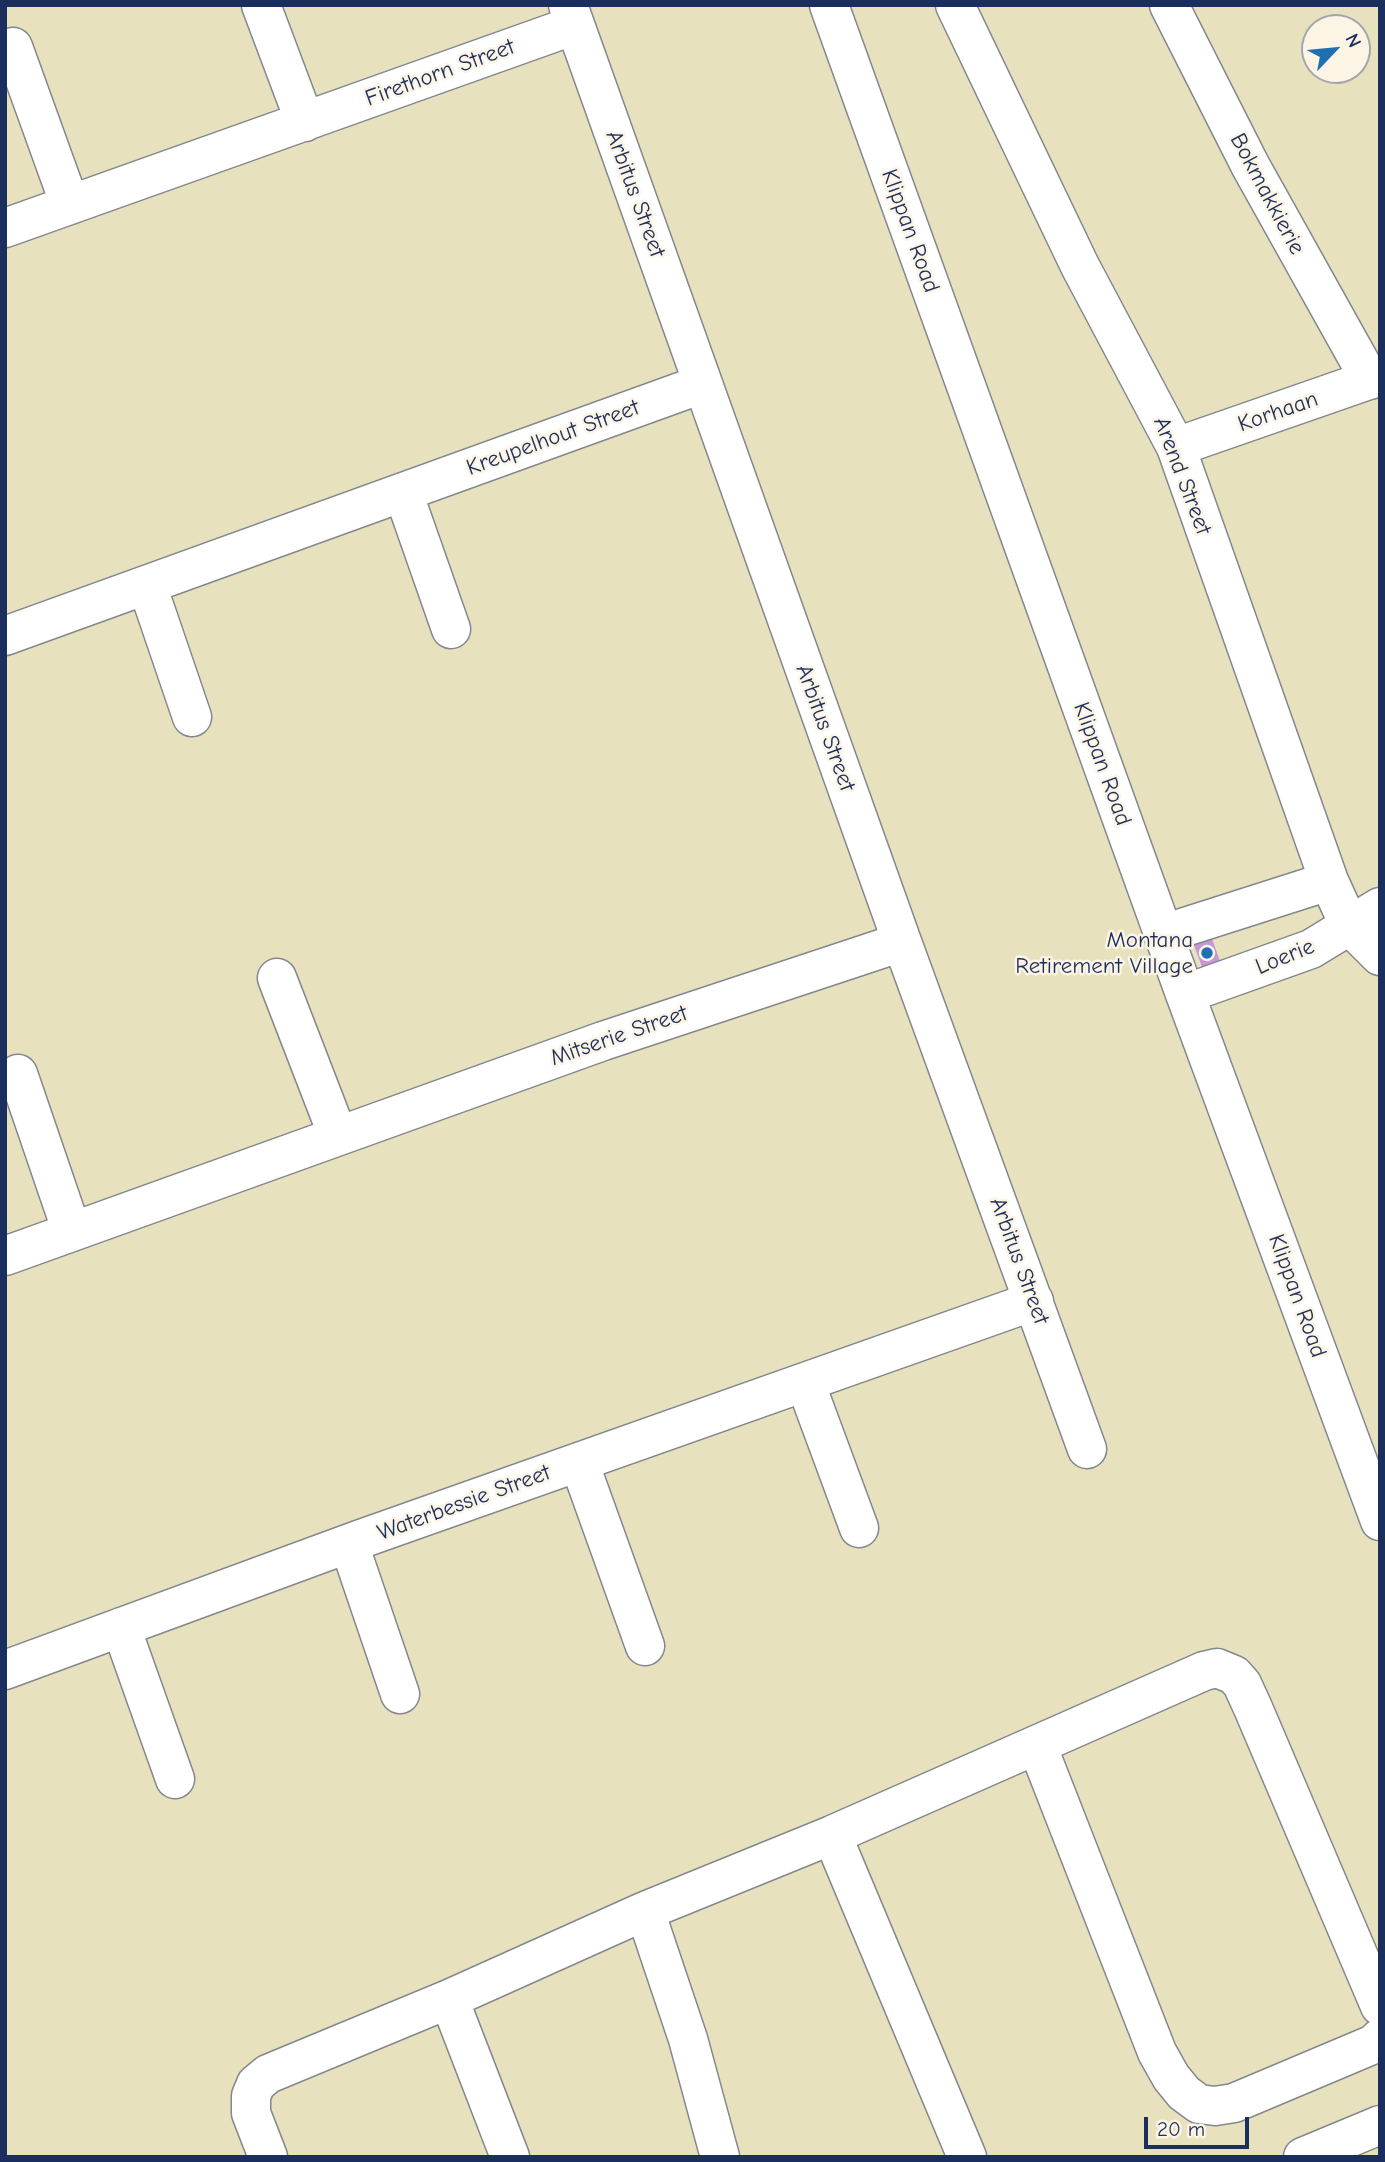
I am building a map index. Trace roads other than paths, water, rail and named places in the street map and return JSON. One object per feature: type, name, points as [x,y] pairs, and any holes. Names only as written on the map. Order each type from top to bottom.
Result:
[{"type":"street","points":[[261,5],[305,122]]},
{"type":"street","name":"Klippan Road","points":[[829,5],[1185,995],[1380,1521]]},
{"type":"street","name":"Bokmakkierie","points":[[1169,5],[1250,165],[1375,378]]},
{"type":"street","name":"Arend Street","points":[[968,9],[1080,266],[1176,447],[1329,881],[1364,916],[1380,956]]},
{"type":"street","name":"Firethorn Street","points":[[5,229],[305,122],[571,15]]},
{"type":"street","name":"Arbitus Street","points":[[571,15],[902,942],[1087,1449]]},
{"type":"street","points":[[13,47],[70,205]]},
{"type":"street","name":"Korhaan","points":[[1176,447],[1375,378]]},
{"type":"street","name":"Kreupelhout Street","points":[[5,636],[702,384]]},
{"type":"street","points":[[403,492],[452,629]]},
{"type":"street","points":[[147,585],[192,717]]},
{"type":"street","points":[[1163,934],[1329,881]]},
{"type":"street","name":"Loerie","points":[[1185,995],[1311,949],[1364,916]]},
{"type":"street","name":"Mitserie Street","points":[[5,1256],[603,1041],[902,942]]},
{"type":"street","points":[[277,978],[338,1136]]},
{"type":"street","points":[[18,1074],[72,1232]]},
{"type":"street","name":"Waterbessie Street","points":[[5,1670],[349,1544],[1034,1301]]},
{"type":"street","points":[[805,1382],[859,1528]]},
{"type":"street","name":"Waterbessie Street","points":[[579,1462],[645,1646]]},
{"type":"street","name":"Waterbessie Street","points":[[349,1544],[400,1694]]},
{"type":"street","points":[[121,1627],[175,1779]]},
{"type":"street","points":[[268,2157],[251,2113],[251,2096],[256,2084],[268,2074],[449,2000],[645,1911],[832,1835],[1204,1671],[1217,1668],[1234,1675],[1242,1684],[1380,2006]]},
{"type":"street","points":[[1037,1745],[1157,2052],[1184,2093],[1199,2104],[1215,2106],[1234,2103],[1374,2044],[1380,2038]]},
{"type":"street","points":[[832,1835],[967,2157]]},
{"type":"street","points":[[645,1911],[688,2039],[720,2157]]},
{"type":"street","points":[[449,2000],[510,2157]]},
{"type":"street","points":[[1303,2157],[1380,2125]]},
{"type":"place","name":"Montana Retirement Village","points":[[1207,953]]}]
